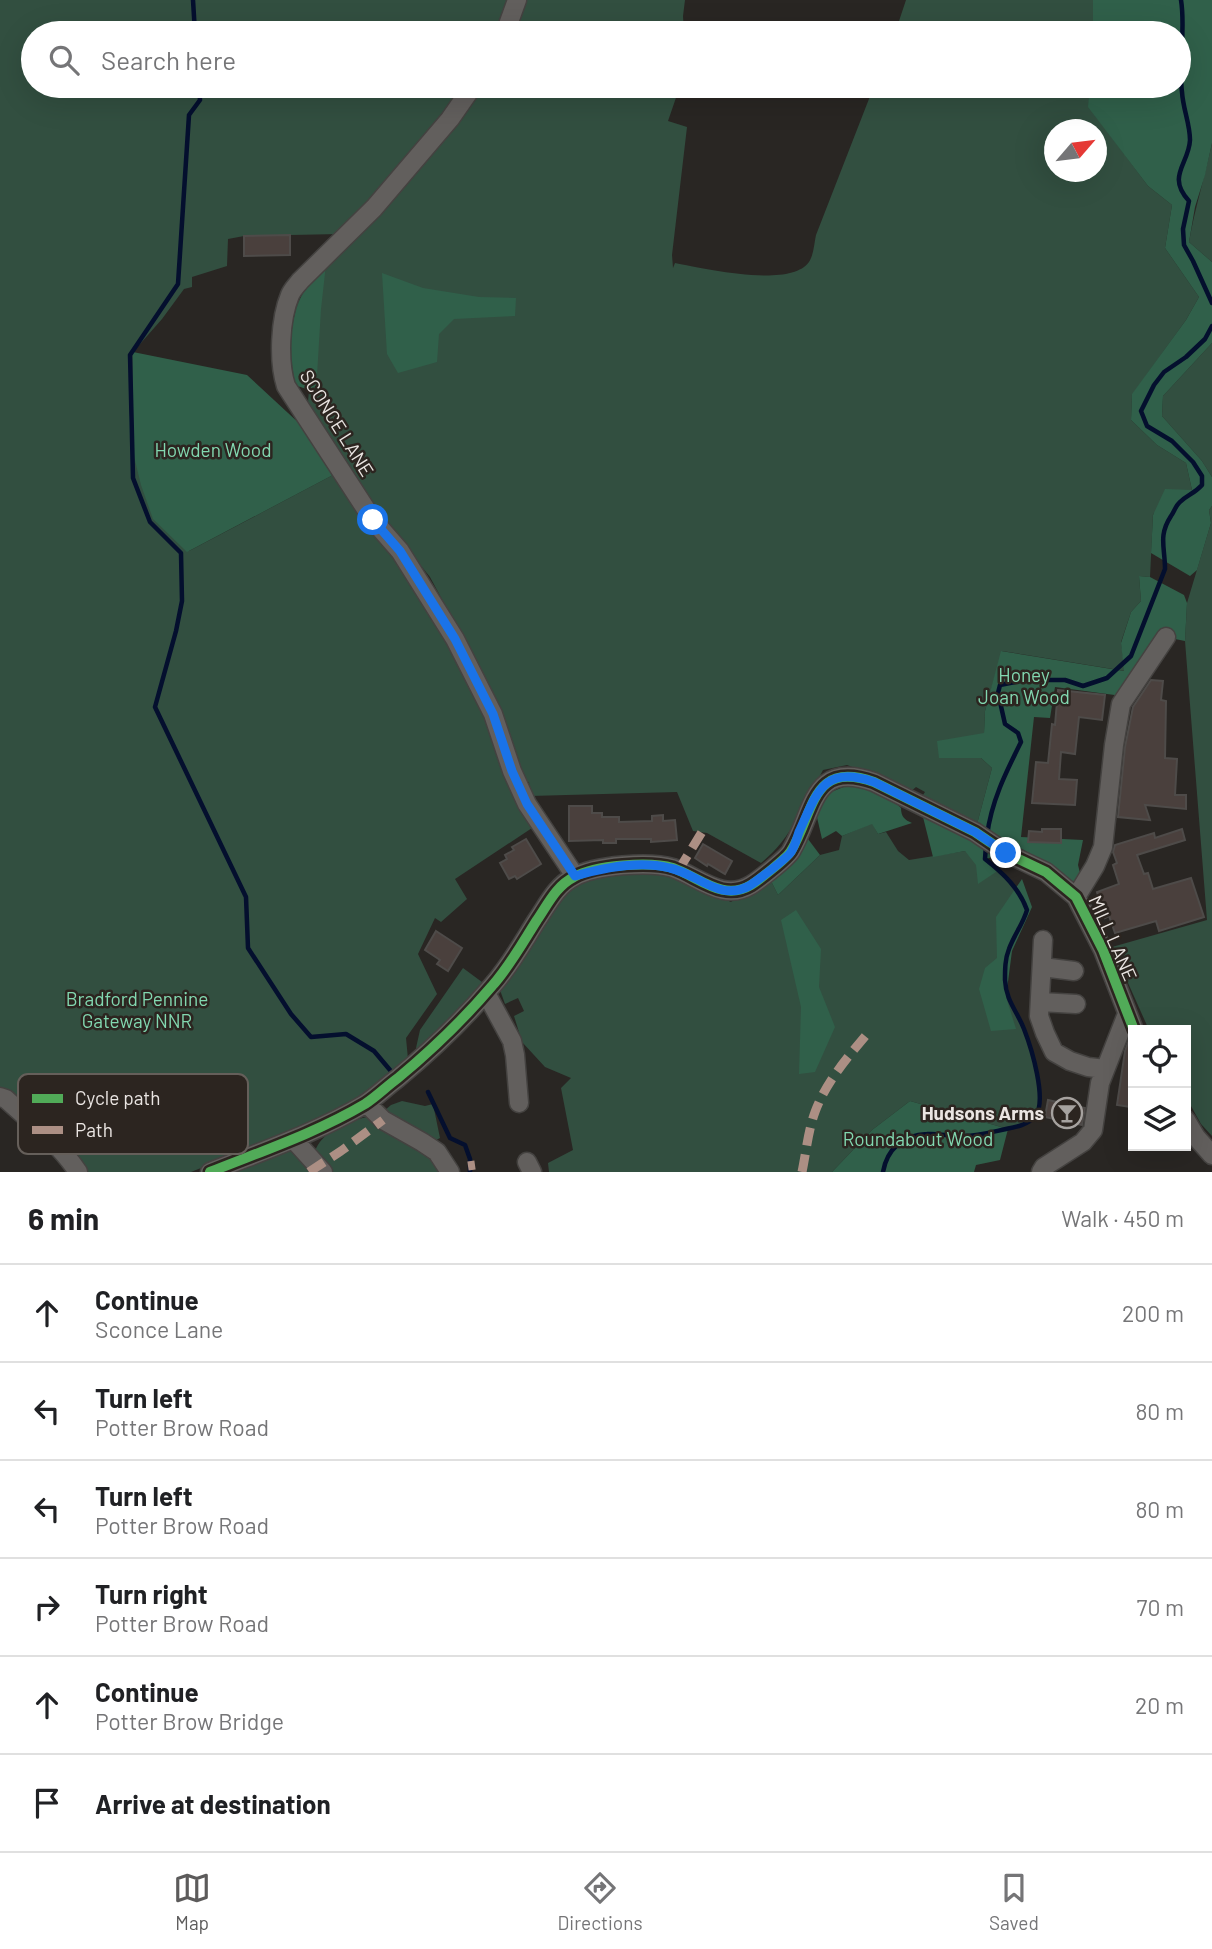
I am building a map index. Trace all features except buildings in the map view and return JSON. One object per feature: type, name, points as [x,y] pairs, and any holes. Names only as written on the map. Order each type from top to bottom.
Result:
[{"type":"street","points":[[509,21],[517,0]]},
{"type":"street","name":"SCONCE LANE","points":[[465,98],[374,208],[300,281],[290,295],[282,326],[281,371],[286,386],[373,520],[400,551],[455,639],[493,714],[512,771],[527,804],[575,876]]},
{"type":"street","points":[[1076,897],[1103,847],[1114,745],[1122,704],[1166,637]]},
{"type":"street","name":"MILL LANE","points":[[575,876],[592,870],[630,864],[651,865],[672,868],[719,890],[736,891],[751,885],[790,853],[820,787],[844,776],[859,777],[975,832],[1006,853],[1046,872],[1076,897],[1102,950],[1130,1022]]},
{"type":"street","points":[[211,1172],[294,1140],[366,1103],[418,1061],[458,1025],[486,993],[558,888],[575,876]]},
{"type":"street","points":[[1043,940],[1039,1016],[1054,1052],[1088,1067],[1105,1069]]},
{"type":"street","points":[[1042,967],[1074,971]]},
{"type":"street","points":[[486,993],[512,1041],[519,1103]]},
{"type":"street","points":[[1040,1002],[1076,1004]]},
{"type":"street","points":[[1041,1172],[1044,1167],[1083,1142],[1093,1130],[1100,1083],[1130,1022]]},
{"type":"street","points":[[0,1097],[18,1110]]},
{"type":"street","points":[[366,1103],[383,1120],[437,1152],[450,1172]]},
{"type":"street","points":[[1191,1128],[1212,1155]]},
{"type":"street","points":[[294,1140],[323,1172]]},
{"type":"street","points":[[65,1154],[78,1172]]},
{"type":"green space","name":"Bradford Pennine Gateway NNR","points":[[0,0],[512,0],[504,21],[21,21],[21,98],[458,98],[340,234],[244,236],[228,239],[227,266],[192,277],[192,287],[184,289],[133,352],[129,417],[189,551],[333,475],[400,560],[485,707],[535,826],[455,879],[467,899],[441,922],[435,918],[418,954],[437,994],[406,1038],[408,1059],[396,1067],[397,1071],[360,1099],[310,1124],[248,1149],[248,1074],[18,1074],[18,1099],[11,1100],[0,1093]]},
{"type":"green space","points":[[523,0],[685,0],[683,21],[517,21]]},
{"type":"green space","points":[[906,0],[1093,0],[1093,21],[899,21]]},
{"type":"green space","points":[[1093,0],[1212,0],[1212,143],[1189,242],[1212,262],[1212,343],[1163,396],[1162,416],[1202,461],[1212,477],[1212,506],[1209,510],[1211,523],[1197,570],[1190,576],[1151,553],[1153,515],[1165,489],[1192,490],[1186,463],[1157,445],[1131,420],[1132,394],[1186,320],[1199,297],[1165,248],[1172,205],[1148,186],[1107,132],[1107,119],[1097,119],[1088,107],[1089,98],[1191,98],[1191,21],[1093,21]]},
{"type":"green space","points":[[469,98],[676,98],[668,121],[687,127],[672,255],[673,268],[675,263],[765,276],[799,270],[809,262],[816,235],[869,98],[1089,98],[1089,107],[1098,119],[1044,119],[1044,182],[1107,182],[1107,131],[1148,186],[1172,205],[1165,248],[1199,297],[1186,320],[1132,395],[1131,420],[1157,445],[1186,463],[1192,490],[1153,514],[1150,577],[1139,576],[1141,601],[1131,612],[1121,642],[1125,671],[1002,651],[985,711],[984,734],[939,757],[981,758],[992,768],[976,828],[921,798],[925,792],[916,787],[910,792],[847,765],[823,770],[789,832],[772,854],[761,863],[707,833],[693,831],[677,792],[530,796],[529,782],[520,781],[466,644],[430,577],[349,477],[308,402],[309,390],[295,385],[290,355],[296,306],[312,277]]},
{"type":"green space","points":[[1212,143],[1212,262],[1189,242]]},
{"type":"green space","points":[[326,264],[316,392],[295,385],[292,335],[298,305],[304,291]]},
{"type":"green space","points":[[382,273],[423,288],[479,297],[516,298],[515,316],[454,319],[439,334],[437,362],[398,373],[387,354]]},
{"type":"green space","points":[[1212,343],[1212,477],[1202,461],[1162,416],[1163,396]]},
{"type":"green space","name":"Howden Wood","points":[[133,352],[247,375],[301,425],[333,475],[187,552],[153,519],[141,485],[130,440]]},
{"type":"green space","points":[[1212,506],[1212,1136],[1201,1124],[1191,1106],[1191,1025],[1147,1025],[1112,947],[1207,920],[1185,641],[1187,603],[1211,523],[1209,510]]},
{"type":"green space","name":"Honey Joan Wood","points":[[1139,576],[1150,577],[1184,595],[1187,603],[1185,641],[1165,637],[1122,696],[1055,687],[1050,718],[1034,717],[1021,837],[1083,840],[1078,865],[1085,893],[1033,856],[1006,840],[976,828],[992,768],[981,758],[939,758],[937,741],[984,733],[985,711],[1001,651],[1124,671],[1121,643],[1131,612],[1141,601]]},
{"type":"green space","points":[[851,784],[885,793],[901,808],[904,818],[912,823],[878,834],[872,824],[842,836],[836,831],[822,839],[816,813],[826,794]]},
{"type":"green space","points":[[923,817],[978,837],[1002,855],[985,859],[999,870],[978,884],[976,865],[965,851],[933,857]]},
{"type":"green space","points":[[872,823],[878,834],[886,832],[898,851],[909,860],[965,851],[999,870],[1017,890],[1014,938],[1005,983],[1008,999],[1024,1027],[1036,1071],[1039,1091],[1037,1114],[1028,1123],[1008,1129],[910,1101],[872,1130],[832,1172],[549,1172],[548,1163],[573,1150],[561,1088],[571,1078],[545,1067],[522,1042],[514,1016],[524,1011],[518,998],[505,1004],[500,990],[569,887],[608,874],[649,871],[676,877],[731,902],[768,875],[778,895],[820,855],[839,850],[842,836]]},
{"type":"green space","points":[[805,835],[820,855],[778,895],[768,875]]},
{"type":"green space","points":[[1022,879],[1032,907],[1012,951],[1006,997],[1016,1029],[991,1031],[979,989],[985,968],[997,958],[996,917]]},
{"type":"green space","points":[[796,910],[821,949],[819,987],[835,1027],[815,1072],[799,1074],[801,1007],[781,920]]},
{"type":"green space","points":[[463,968],[486,985],[419,1049],[416,1048],[420,1030]]},
{"type":"green space","points":[[402,1101],[425,1106],[433,1104],[440,1138],[434,1141],[384,1111]]},
{"type":"green space","name":"Roundabout Wood","points":[[910,1101],[1008,1129],[1000,1160],[976,1165],[974,1172],[832,1172],[872,1130]]},
{"type":"green space","points":[[367,1117],[426,1149],[445,1172],[333,1172],[315,1152],[318,1145],[336,1129]]},
{"type":"green space","points":[[286,1150],[299,1151],[321,1172],[226,1172]]},
{"type":"green space","points":[[65,1154],[236,1154],[191,1172],[82,1172]]},
{"type":"waterway","points":[[193,0],[194,21]]},
{"type":"waterway","points":[[1181,0],[1183,21]]},
{"type":"waterway","points":[[200,98],[189,115],[178,284],[130,355],[133,478],[150,522],[181,553],[182,601],[155,707],[246,897],[248,948],[291,1014],[311,1037],[346,1034],[374,1051],[390,1070]]},
{"type":"waterway","points":[[1183,98],[1190,140],[1179,177],[1182,192],[1189,201],[1183,229],[1184,245],[1212,303]]},
{"type":"waterway","points":[[987,836],[996,799],[1021,742],[1018,733],[1005,724],[998,693],[1000,685],[1025,680],[1065,680],[1083,686],[1107,678],[1131,656],[1165,569],[1163,542],[1167,523],[1179,503],[1202,485],[1202,476],[1193,462],[1172,441],[1147,426],[1141,411],[1164,372],[1186,357],[1205,339],[1212,326]]},
{"type":"waterway","points":[[883,1172],[892,1150],[911,1137],[927,1134],[959,1136],[990,1133],[1025,1124],[1035,1117],[1039,1109],[1039,1087],[1034,1061],[1024,1029],[1007,994],[1005,980],[1008,953],[1027,910],[1010,881],[985,859],[986,845]]},
{"type":"waterway","points":[[428,1092],[450,1138],[465,1145],[470,1159],[470,1172]]},
{"type":"marked path","points":[[678,871],[702,832]]},
{"type":"marked path","points":[[802,1172],[811,1127],[820,1101],[838,1071],[867,1034]]},
{"type":"marked path","points":[[309,1172],[383,1120]]},
{"type":"marked path","points":[[468,1166],[475,1165]]},
{"type":"cycle path","points":[[210,1172],[327,1124],[377,1095],[435,1045],[481,999],[499,978],[553,896],[562,885],[574,877],[623,865],[651,865],[673,868],[721,889],[741,890],[760,879],[791,851],[818,793],[826,784],[838,778],[853,777],[874,782],[975,832],[1006,853],[1046,872],[1076,897],[1103,950],[1132,1025]]},
{"type":"place","name":"Hudsons Arms","points":[[1067,1113]]},
{"type":"route","points":[[373,520],[400,551],[455,639],[493,714],[512,771],[527,804],[575,876],[592,870],[630,864],[651,865],[672,868],[719,890],[736,891],[751,885],[790,853],[820,787],[844,776],[874,782],[975,832],[1006,853]]}]
